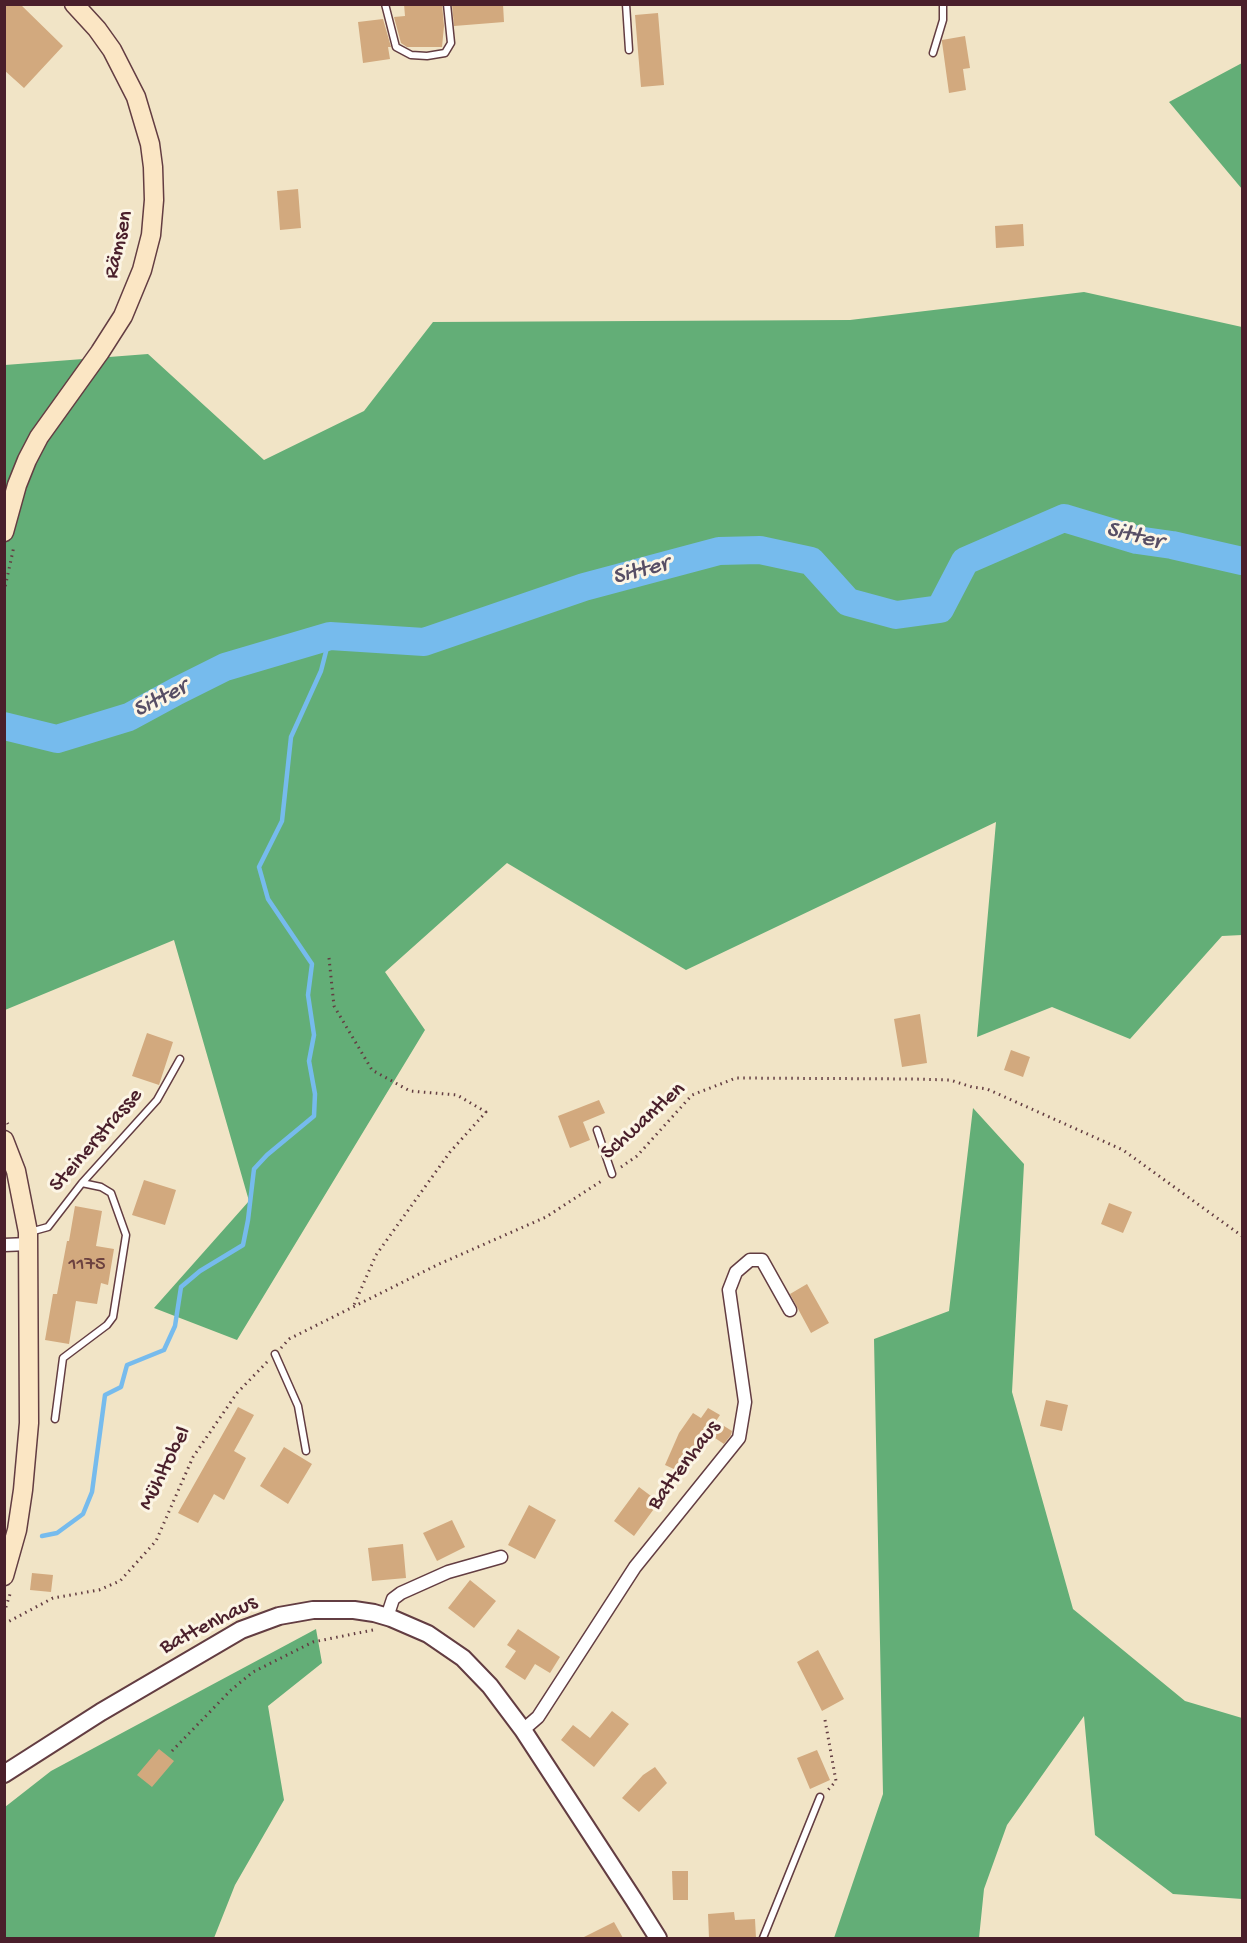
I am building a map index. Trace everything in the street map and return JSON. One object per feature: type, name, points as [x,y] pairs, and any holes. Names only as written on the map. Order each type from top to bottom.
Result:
[{"type":"main road","name":"Rämsen","points":[[4,532],[17,485],[39,438],[100,352],[123,315],[142,270],[151,235],[154,200],[153,166],[150,144],[139,105],[112,50],[97,29],[74,4]]},
{"type":"main road","points":[[4,1140],[16,1171],[28,1238],[29,1423],[17,1530],[4,1576]]},
{"type":"street","points":[[4,1245],[28,1238]]},
{"type":"street","name":"Battenhaus","points":[[523,1730],[538,1718],[635,1567],[739,1438],[746,1402],[729,1290],[736,1272],[750,1260],[762,1260],[790,1310]]},
{"type":"street","points":[[387,1617],[393,1599],[401,1593],[448,1572],[501,1557]]},
{"type":"street","name":"Battenhaus","points":[[4,1774],[206,1649],[251,1626],[279,1616],[313,1610],[354,1610],[387,1617],[428,1634],[464,1658],[490,1686],[523,1730],[658,1938]]},
{"type":"lane","points":[[385,4],[396,47],[411,55],[427,56],[445,53],[451,43],[447,4]]},
{"type":"lane","points":[[626,4],[629,50]]},
{"type":"lane","points":[[933,53],[943,20],[943,4]]},
{"type":"lane","name":"Steinerstrasse","points":[[28,1238],[48,1227],[82,1183],[157,1100],[180,1059]]},
{"type":"lane","points":[[597,1130],[612,1174]]},
{"type":"lane","points":[[55,1419],[63,1358],[107,1325],[113,1317],[126,1235],[111,1193],[101,1187],[82,1183]]},
{"type":"lane","points":[[275,1354],[298,1407],[306,1451]]},
{"type":"lane","points":[[763,1938],[820,1797]]},
{"type":"path","points":[[329,958],[334,1006],[372,1070],[410,1091],[457,1095],[486,1112],[450,1152],[376,1255],[354,1307]]},
{"type":"path","name":"Schwantlen","points":[[354,1307],[437,1265],[546,1216],[637,1156],[692,1095],[736,1078],[914,1078],[950,1080],[972,1088],[987,1089],[1123,1150],[1242,1236]]},
{"type":"path","name":"Mühltobel","points":[[4,1624],[53,1598],[99,1590],[120,1581],[156,1541],[193,1458],[237,1393],[289,1339],[354,1307]]},
{"type":"path","points":[[172,1751],[231,1690],[253,1672],[313,1642],[405,1624]]},
{"type":"path","points":[[820,1797],[836,1781],[825,1720]]},
{"type":"green space","points":[[1242,63],[1242,189],[1169,102]]},
{"type":"green space","points":[[1084,292],[1242,327],[1242,935],[1222,936],[1130,1039],[1052,1007],[977,1037],[996,822],[686,970],[507,863],[385,972],[425,1030],[237,1340],[154,1308],[249,1201],[174,940],[5,1010],[5,365],[148,354],[264,460],[364,411],[433,322],[850,320]]},
{"type":"green space","points":[[973,1108],[1024,1164],[1012,1392],[1073,1609],[1185,1701],[1242,1718],[1242,1899],[1173,1894],[1095,1835],[1084,1716],[1007,1825],[984,1889],[979,1938],[834,1938],[883,1794],[874,1339],[949,1311]]},
{"type":"green space","points":[[316,1629],[322,1663],[268,1706],[284,1800],[235,1885],[214,1938],[5,1938],[5,1807],[51,1771]]},
{"type":"building","points":[[4,4],[20,4],[63,46],[24,88],[4,70]]},
{"type":"building","points":[[404,4],[442,4],[444,26],[442,47],[407,47],[401,43],[394,17],[405,16]]},
{"type":"building","points":[[452,4],[503,4],[504,22],[454,26]]},
{"type":"building","points":[[658,13],[664,85],[641,87],[635,15]]},
{"type":"building","points":[[383,19],[391,47],[388,47],[390,59],[363,63],[358,22]]},
{"type":"building","points":[[965,36],[970,68],[963,69],[966,90],[949,93],[942,40]]},
{"type":"building","points":[[298,189],[301,228],[280,230],[277,191]]},
{"type":"building","points":[[1023,224],[1024,246],[996,248],[995,226]]},
{"type":"building","points":[[920,1014],[927,1063],[902,1067],[894,1019]]},
{"type":"building","points":[[147,1033],[173,1042],[159,1085],[132,1076]]},
{"type":"building","points":[[1011,1050],[1030,1057],[1023,1077],[1004,1070]]},
{"type":"building","points":[[599,1100],[605,1113],[583,1122],[590,1140],[570,1148],[558,1116]]},
{"type":"building","points":[[144,1180],[176,1190],[165,1225],[132,1215]]},
{"type":"building","points":[[1109,1203],[1132,1212],[1123,1233],[1101,1224]]},
{"type":"building","points":[[75,1206],[102,1211],[96,1246],[114,1249],[108,1285],[101,1283],[97,1304],[76,1301],[69,1344],[45,1340],[53,1294],[57,1294]]},
{"type":"building","points":[[807,1284],[829,1323],[811,1333],[790,1294]]},
{"type":"building","points":[[1046,1400],[1068,1405],[1062,1431],[1040,1426]]},
{"type":"building","points":[[238,1407],[254,1415],[234,1451],[246,1458],[224,1500],[214,1494],[198,1523],[178,1513]]},
{"type":"building","points":[[708,1408],[720,1415],[716,1421],[732,1431],[731,1435],[724,1444],[709,1434],[696,1453],[687,1475],[665,1465],[679,1433],[693,1413],[701,1418]]},
{"type":"building","points":[[284,1447],[312,1464],[288,1504],[260,1486]]},
{"type":"building","points":[[639,1487],[659,1502],[634,1536],[614,1521]]},
{"type":"building","points":[[529,1505],[556,1520],[535,1559],[508,1545]]},
{"type":"building","points":[[452,1520],[465,1547],[437,1561],[423,1533]]},
{"type":"building","points":[[403,1544],[406,1578],[372,1581],[368,1548]]},
{"type":"building","points":[[32,1573],[53,1575],[51,1592],[30,1590]]},
{"type":"building","points":[[470,1580],[496,1601],[474,1628],[448,1608]]},
{"type":"building","points":[[518,1629],[560,1657],[550,1673],[535,1664],[525,1680],[505,1667],[516,1651],[507,1645]]},
{"type":"building","points":[[818,1650],[844,1699],[822,1711],[797,1662]]},
{"type":"building","points":[[612,1711],[629,1724],[594,1767],[561,1740],[573,1725],[590,1738]]},
{"type":"building","points":[[159,1749],[174,1761],[152,1787],[137,1775]]},
{"type":"building","points":[[817,1750],[830,1780],[810,1789],[797,1758]]},
{"type":"building","points":[[655,1767],[667,1783],[639,1812],[622,1798],[643,1775]]},
{"type":"building","points":[[672,1871],[688,1871],[688,1900],[673,1900]]},
{"type":"building","points":[[734,1912],[735,1920],[755,1919],[756,1938],[709,1938],[708,1914]]},
{"type":"building","points":[[614,1922],[623,1938],[582,1938]]},
{"type":"waterway","name":"Sitter","points":[[4,726],[57,739],[129,717],[225,667],[330,636],[424,642],[584,587],[719,551],[760,550],[811,561],[848,602],[896,615],[940,609],[965,561],[1064,518],[1137,540],[1172,545],[1242,561]]},
{"type":"waterway","points":[[42,1536],[57,1533],[83,1514],[92,1492],[105,1395],[121,1387],[127,1365],[164,1350],[175,1326],[181,1287],[200,1271],[243,1245],[254,1169],[267,1155],[314,1116],[315,1094],[309,1061],[314,1035],[308,995],[312,964],[268,899],[259,867],[282,821],[291,737],[321,671],[330,636]]}]
